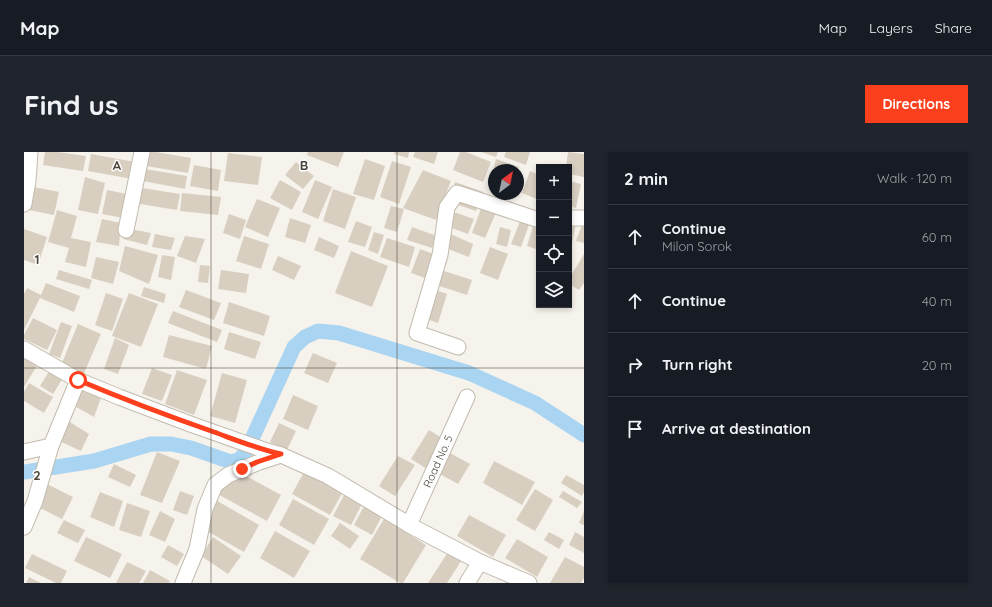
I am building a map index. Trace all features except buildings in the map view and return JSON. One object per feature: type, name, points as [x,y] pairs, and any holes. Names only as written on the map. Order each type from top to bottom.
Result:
[{"type":"street","points":[[24,204],[28,181],[30,152]]},
{"type":"street","points":[[126,230],[142,152]]},
{"type":"street","points":[[458,347],[417,333],[440,255],[447,207],[457,193],[536,219]]},
{"type":"street","points":[[572,218],[584,218]]},
{"type":"street","points":[[24,349],[78,380],[119,398],[274,453],[328,476],[409,524],[480,562],[529,583]]},
{"type":"street","points":[[24,527],[35,501],[49,451],[78,380]]},
{"type":"street","name":"Road No. 5","points":[[409,524],[467,397]]},
{"type":"street","points":[[24,452],[49,451]]},
{"type":"street","points":[[183,583],[198,549],[205,509],[215,485],[228,475],[274,453]]},
{"type":"street","points":[[468,583],[480,562]]},
{"type":"waterway","points":[[24,472],[94,461],[151,444],[171,444],[191,448],[231,462],[240,459],[246,452],[294,347],[305,337],[318,331],[339,333],[469,373],[535,403],[584,435]]},
{"type":"route","points":[[78,380],[119,398],[193,425],[267,451],[281,454],[242,469]]}]
